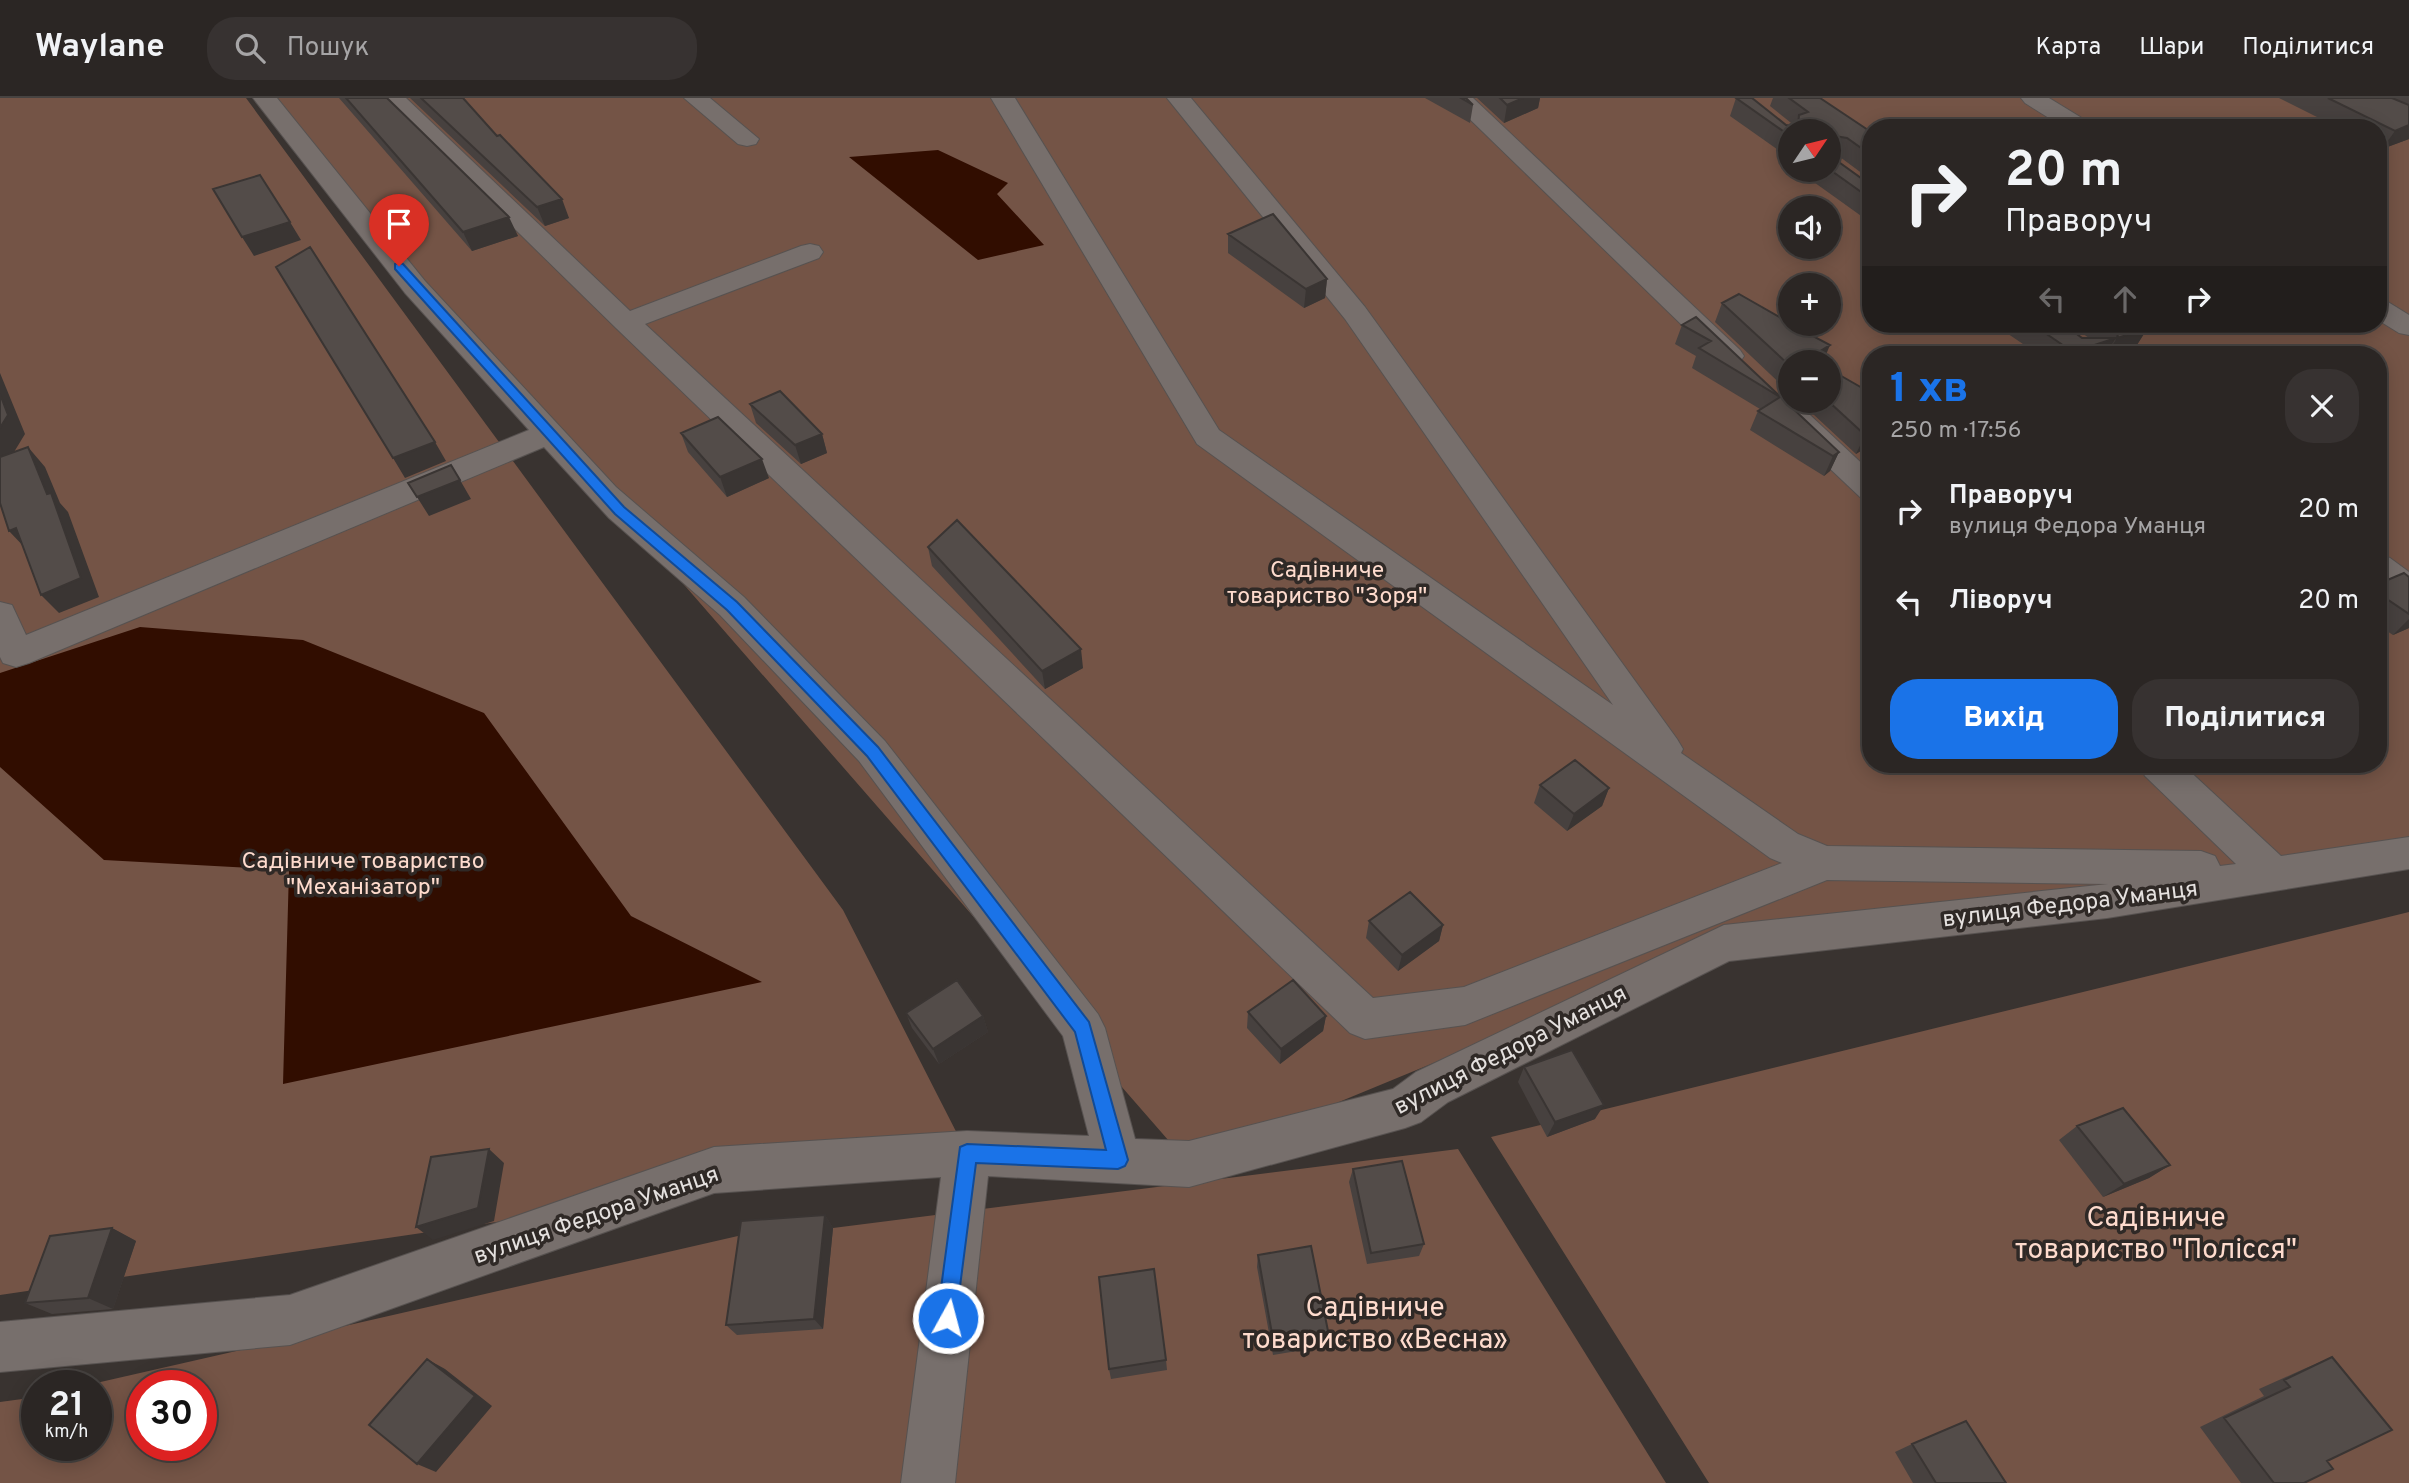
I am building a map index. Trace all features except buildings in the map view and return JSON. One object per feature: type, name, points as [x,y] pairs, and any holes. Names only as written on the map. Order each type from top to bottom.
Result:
[{"type":"street","points":[[265,98],[415,287],[620,510],[732,606],[872,751],[1083,1028],[1118,1160]]},
{"type":"street","points":[[393,98],[626,322],[1365,1019],[1465,1006],[1825,863]]},
{"type":"street","points":[[696,98],[747,139]]},
{"type":"street","points":[[1003,98],[1208,437],[1784,846],[1825,863],[2268,869],[2409,834]]},
{"type":"street","points":[[1179,98],[1355,313],[1682,774]]},
{"type":"street","points":[[1460,98],[1751,376]]},
{"type":"street","points":[[2033,98],[2067,119]]},
{"type":"street","points":[[626,322],[810,252]]},
{"type":"street","points":[[2387,314],[2409,327]]},
{"type":"street","points":[[1790,413],[1862,481]]},
{"type":"street","points":[[0,614],[16,654],[549,433]]},
{"type":"street","points":[[2387,573],[2409,589]]},
{"type":"street","points":[[2166,773],[2268,869]]},
{"type":"street","name":"вулиця Федора Уманця","points":[[0,1347],[290,1320],[714,1170],[967,1153],[1189,1164],[1405,1107],[1432,1087],[1724,943],[2107,901],[2409,853]]},
{"type":"street","points":[[929,1483],[967,1153]]},
{"type":"green space","name":"Садівниче товариство \"Механізатор\"","points":[[0,98],[246,98],[843,910],[967,1153],[0,1295]]},
{"type":"green space","name":"Садівниче товариство \"Зоря\"","points":[[268,98],[2409,98],[2409,842],[1724,943],[1189,1164],[605,494]]},
{"type":"green space","name":"Садівниче товариство \"Полісся\"","points":[[2409,912],[2409,1483],[1709,1483],[1491,1137]]},
{"type":"green space","name":"Садівниче товариство «Весна»","points":[[1458,1149],[1666,1483],[0,1483],[0,1402],[21,1399],[21,1461],[112,1461],[112,1379],[126,1376],[126,1461],[217,1461],[217,1370],[153,1370],[751,1233],[833,1228]]},
{"type":"shaded area","points":[[938,150],[1008,183],[997,194],[1044,245],[978,260],[849,157]]},
{"type":"shaded area","points":[[140,627],[303,640],[484,713],[631,916],[762,982],[283,1084],[289,870],[104,860],[0,767],[0,673]]},
{"type":"route","points":[[399,266],[415,287],[620,510],[732,606],[872,751],[1083,1028],[1118,1160],[967,1153],[948,1318]]}]
